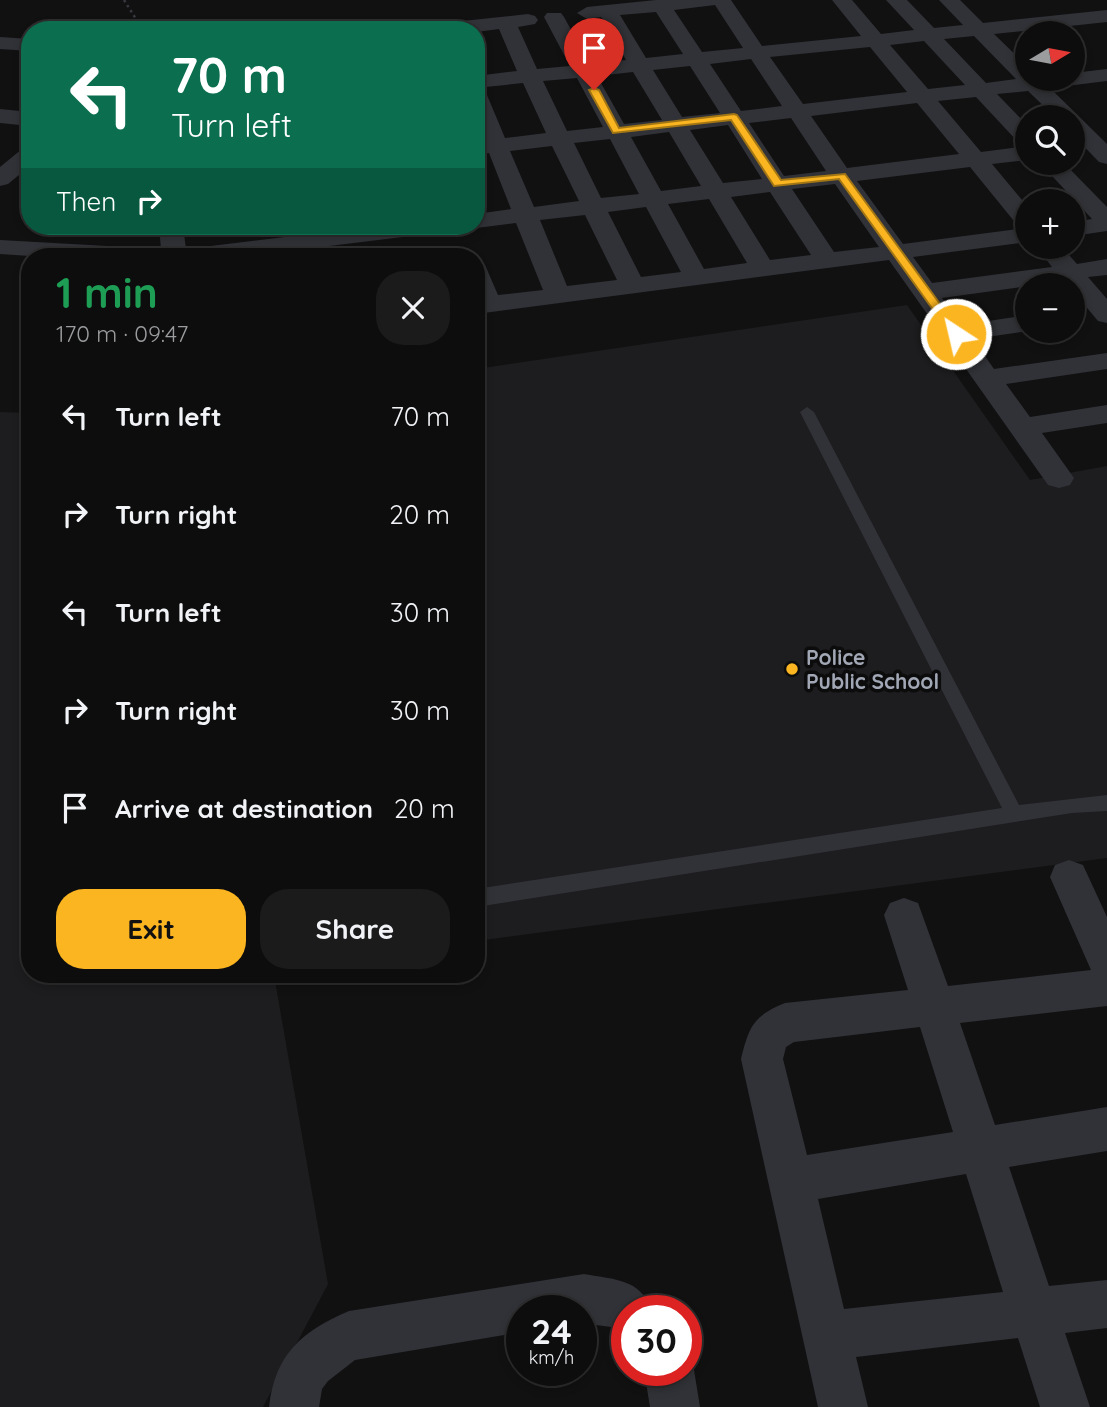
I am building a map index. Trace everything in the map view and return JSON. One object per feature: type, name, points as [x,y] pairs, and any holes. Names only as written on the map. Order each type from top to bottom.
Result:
[{"type":"street","points":[[485,24],[712,0]]},
{"type":"street","points":[[721,0],[798,109],[841,176],[1059,478]]},
{"type":"street","points":[[842,0],[1015,207]]},
{"type":"street","points":[[896,0],[1015,125]]},
{"type":"street","points":[[949,0],[1015,65]]},
{"type":"street","points":[[1068,0],[1098,18],[1107,34]]},
{"type":"street","points":[[661,5],[827,261]]},
{"type":"street","points":[[1016,8],[1030,21]]},
{"type":"street","points":[[607,11],[763,269]]},
{"type":"street","points":[[554,17],[696,277]]},
{"type":"street","points":[[506,22],[530,77],[632,285]]},
{"type":"street","points":[[485,81],[978,28],[1015,29]]},
{"type":"street","points":[[0,43],[21,44]]},
{"type":"street","points":[[1099,76],[1107,93]]},
{"type":"street","points":[[558,295],[525,215],[486,147],[981,89],[1015,83]]},
{"type":"street","points":[[1041,91],[1055,105]]},
{"type":"street","points":[[0,116],[21,118]]},
{"type":"street","points":[[485,220],[1015,155]]},
{"type":"street","points":[[0,179],[21,162]]},
{"type":"street","points":[[1062,175],[1107,222]]},
{"type":"street","points":[[1085,227],[1107,222]]},
{"type":"street","points":[[233,248],[370,235]]},
{"type":"street","points":[[485,306],[1015,237]]},
{"type":"street","points":[[0,247],[21,248]]},
{"type":"street","points":[[1059,259],[1106,313]]},
{"type":"street","points":[[926,292],[1107,267]]},
{"type":"street","points":[[1085,316],[1106,313]]},
{"type":"street","points":[[956,334],[1015,325]]},
{"type":"street","points":[[989,378],[1107,361]]},
{"type":"street","points":[[1023,427],[1107,414]]},
{"type":"street","points":[[1069,877],[1107,961]]},
{"type":"street","points":[[904,915],[1065,1407]]},
{"type":"street","points":[[843,1407],[762,1059],[768,1035],[785,1023],[1107,987]]},
{"type":"street","points":[[790,1181],[1107,1129]]},
{"type":"street","points":[[293,1407],[294,1393],[305,1367],[325,1348],[349,1336],[584,1298],[611,1303]]},
{"type":"street","points":[[826,1336],[1107,1304]]},
{"type":"street","points":[[672,1386],[675,1407]]},
{"type":"lane","points":[[807,412],[1014,814]]},
{"type":"lane","points":[[485,897],[1014,814],[1107,803]]},
{"type":"path","points":[[124,0],[137,21]]},
{"type":"shaded area","name":"Police Public School","points":[[907,305],[1030,480],[1107,466],[1107,858],[485,940],[485,368]]},
{"type":"shaded area","points":[[0,412],[21,413],[21,983],[275,983],[328,1284],[263,1407],[0,1407]]},
{"type":"place","name":"Police Public School","points":[[792,669]]},
{"type":"route","points":[[594,90],[616,131],[734,117],[778,184],[841,176],[956,334]]}]
